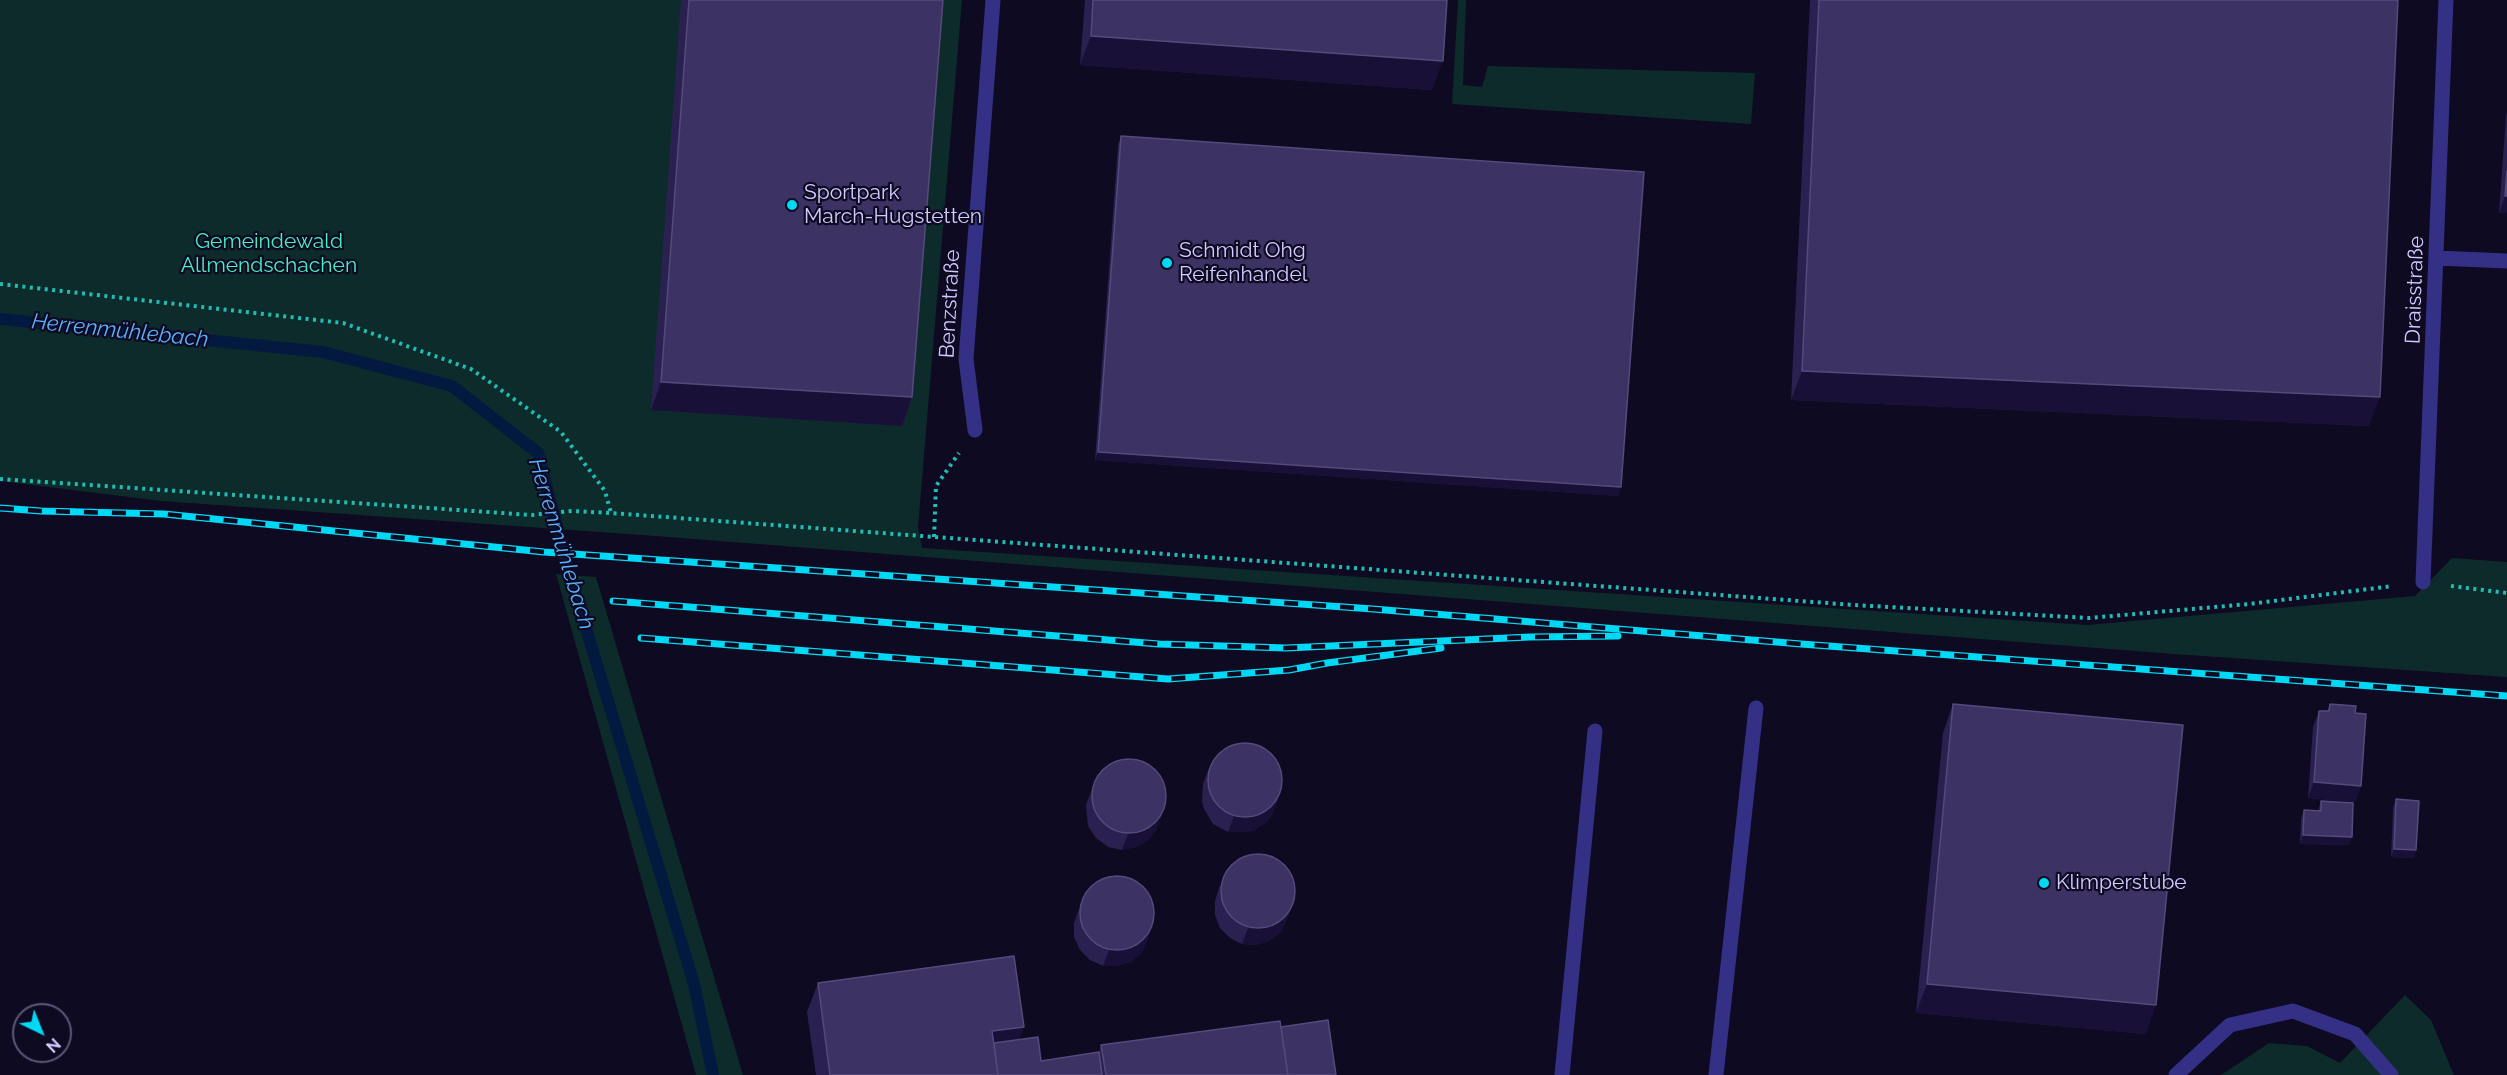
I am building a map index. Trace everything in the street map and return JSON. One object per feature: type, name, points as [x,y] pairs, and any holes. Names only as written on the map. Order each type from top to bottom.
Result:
[{"type":"street","name":"Benzstraße","points":[[975,430],[966,359],[993,0]]},
{"type":"street","name":"Draisstraße","points":[[2423,582],[2446,0]]},
{"type":"street","points":[[2437,258],[2507,261]]},
{"type":"street","points":[[1716,1075],[1756,708]]},
{"type":"street","points":[[1562,1075],[1595,731]]},
{"type":"street","points":[[2176,1075],[2230,1025],[2293,1011],[2355,1034],[2391,1075]]},
{"type":"path","points":[[0,284],[343,323],[471,369],[561,432],[605,491],[611,513]]},
{"type":"path","points":[[934,537],[936,486],[975,430]]},
{"type":"path","points":[[0,479],[532,515],[572,511],[611,513],[1854,605],[2089,618],[2249,604],[2423,582],[2507,593]]},
{"type":"green space","name":"Gemeindewald Allmendschachen","points":[[0,0],[962,0],[918,527],[922,548],[2087,625],[2415,596],[2452,558],[2507,562],[2507,677],[2174,654],[642,535],[161,501],[0,481]]},
{"type":"green space","points":[[1458,0],[1466,0],[1463,85],[1482,87],[1488,66],[1755,73],[1751,124],[1452,104]]},
{"type":"green space","points":[[556,574],[596,577],[743,1075],[696,1075]]},
{"type":"green space","points":[[2405,995],[2431,1020],[2454,1075],[2221,1075],[2269,1043],[2307,1046],[2340,1063]]},
{"type":"building","name":"Sportpark March-Hugstetten","points":[[689,0],[943,0],[912,397],[661,382]]},
{"type":"building","points":[[1093,0],[1447,0],[1443,61],[1091,36]]},
{"type":"building","points":[[1819,0],[2398,0],[2380,397],[1802,371]]},
{"type":"building","points":[[1121,136],[1644,172],[1621,487],[1098,452]]},
{"type":"building","points":[[2507,171],[2507,196],[2505,196]]},
{"type":"building","name":"Klimperstube","points":[[1953,704],[2183,725],[2156,1005],[1927,984]]},
{"type":"building","points":[[2330,704],[2356,706],[2355,713],[2366,714],[2361,786],[2314,782],[2319,711],[2329,711]]},
{"type":"building","points":[[1238,743],[1252,743],[1266,749],[1276,759],[1282,773],[1282,787],[1276,801],[1266,811],[1252,817],[1238,817],[1224,811],[1214,801],[1208,787],[1208,773],[1214,759],[1224,749]]},
{"type":"building","points":[[1122,759],[1136,759],[1150,765],[1160,775],[1166,789],[1164,810],[1150,827],[1136,833],[1122,833],[1108,827],[1098,817],[1092,803],[1092,789],[1098,775],[1108,765]]},
{"type":"building","points":[[2396,799],[2419,801],[2416,850],[2394,849]]},
{"type":"building","points":[[2321,801],[2353,803],[2352,837],[2303,835],[2304,810],[2321,811]]},
{"type":"building","points":[[1251,854],[1265,854],[1279,860],[1289,870],[1295,884],[1293,905],[1279,922],[1265,928],[1251,928],[1237,922],[1227,912],[1221,898],[1221,884],[1227,870],[1237,860]]},
{"type":"building","points":[[1110,876],[1124,876],[1138,882],[1148,892],[1154,906],[1152,927],[1138,944],[1124,950],[1110,950],[1096,944],[1086,934],[1080,920],[1080,906],[1086,892],[1096,882]]},
{"type":"building","points":[[1014,956],[1024,1027],[992,1031],[998,1075],[830,1075],[818,983]]},
{"type":"building","points":[[1328,1020],[1336,1075],[1288,1075],[1281,1027]]},
{"type":"building","points":[[1280,1021],[1288,1075],[1106,1075],[1101,1045]]},
{"type":"building","points":[[1038,1037],[1041,1061],[1099,1052],[1102,1075],[998,1075],[994,1043]]},
{"type":"waterway","name":"Herrenmühlebach","points":[[0,319],[323,352],[452,386],[538,453],[570,576],[694,984],[713,1075]]},
{"type":"railway","points":[[0,508],[164,514],[544,552],[1373,609],[1801,644],[2507,696]]},
{"type":"railway","points":[[613,601],[1159,644],[1286,648],[1530,637],[1618,636]]},
{"type":"railway","points":[[641,638],[1168,679],[1289,670],[1441,648]]},
{"type":"place","name":"Sportpark March-Hugstetten","points":[[792,205]]},
{"type":"place","name":"Schmidt Ohg Reifenhandel","points":[[1167,263]]},
{"type":"place","name":"Klimperstube","points":[[2044,883]]}]
